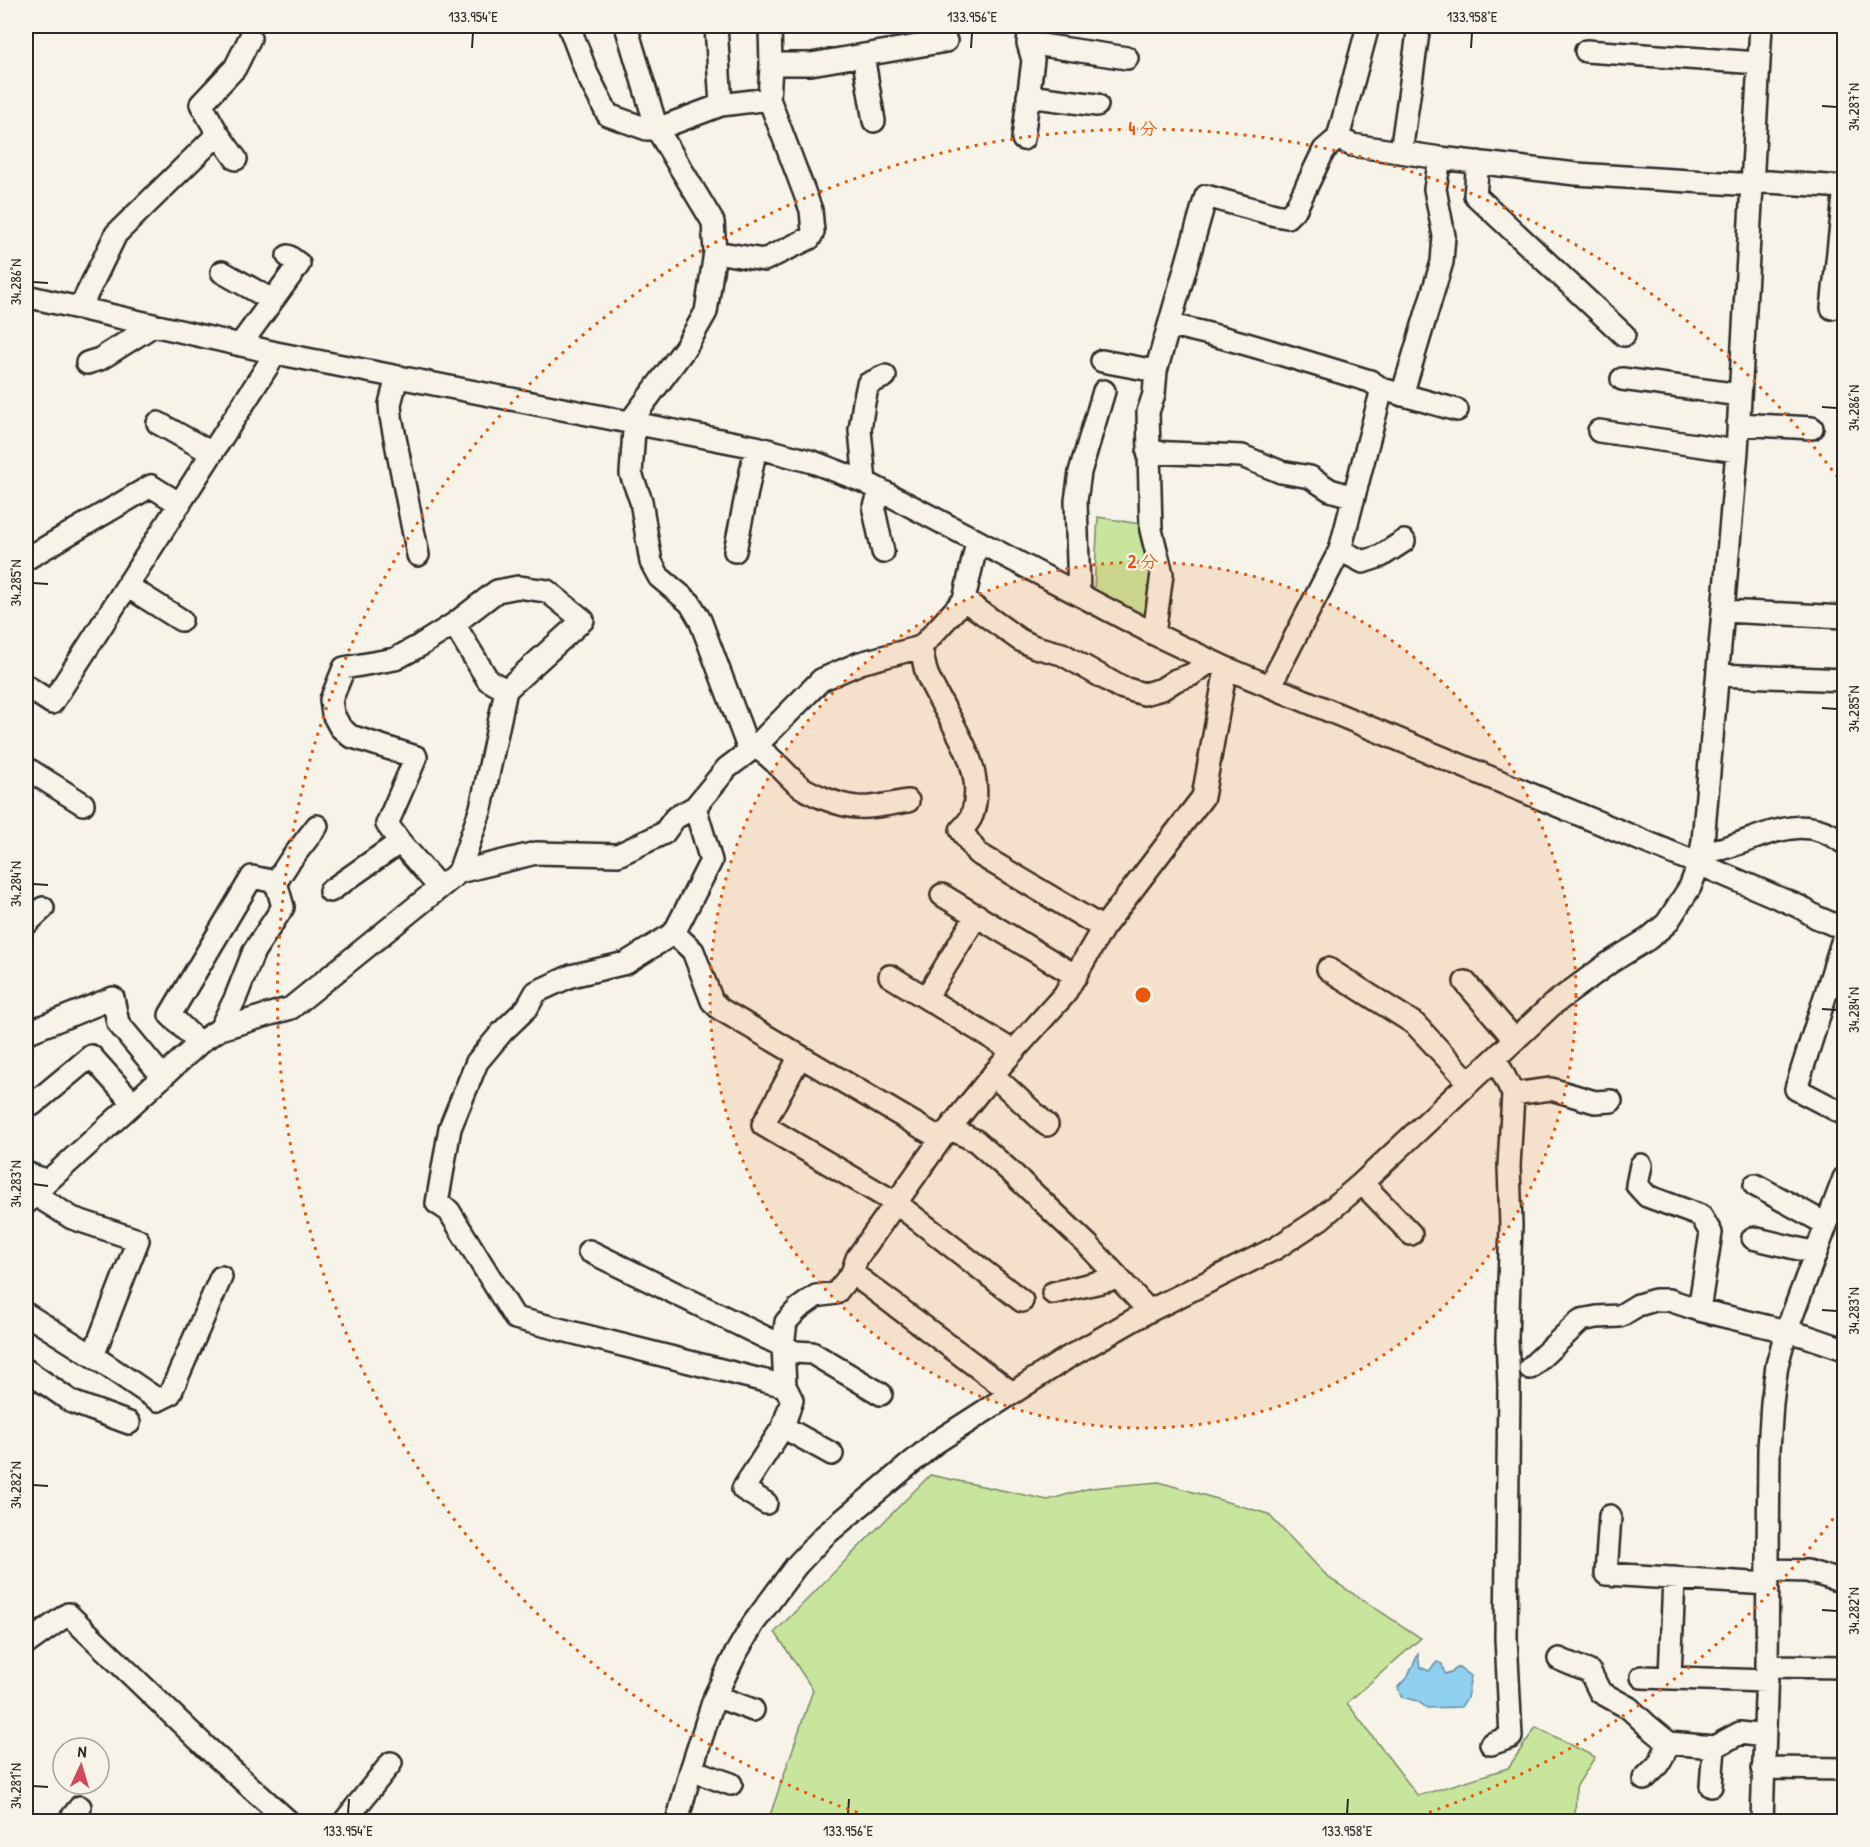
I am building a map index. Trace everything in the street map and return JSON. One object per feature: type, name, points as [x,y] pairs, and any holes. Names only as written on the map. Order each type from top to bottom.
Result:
[{"type":"street","points":[[569,26],[587,74],[608,115],[647,129],[657,129],[721,105],[769,99]]},
{"type":"street","points":[[626,26],[657,129],[713,222],[715,252],[706,312],[686,348],[630,422]]},
{"type":"street","points":[[716,26],[721,105]]},
{"type":"street","points":[[715,252],[764,260],[810,238],[813,232],[811,210],[769,99],[770,26]]},
{"type":"street","points":[[1154,634],[1162,574],[1151,530],[1148,412],[1154,394],[1156,371],[1206,196],[1287,217],[1296,208],[1324,150],[1338,138],[1368,26]]},
{"type":"street","points":[[1401,152],[1419,26]]},
{"type":"street","points":[[677,1821],[691,1770],[716,1696],[735,1655],[753,1623],[796,1566],[824,1536],[935,1443],[1012,1393],[1149,1311],[1276,1248],[1320,1219],[1362,1183],[1552,1005],[1648,939],[1667,923],[1690,887],[1700,858],[1724,611],[1737,451],[1761,26]]},
{"type":"street","points":[[1023,139],[1033,60],[1029,34],[1127,58]]},
{"type":"street","points":[[236,159],[201,104],[235,68],[250,38]]},
{"type":"street","points":[[771,64],[811,64],[946,41]]},
{"type":"street","points":[[1586,51],[1759,63]]},
{"type":"street","points":[[863,55],[872,121]]},
{"type":"street","points":[[1028,96],[1097,105]]},
{"type":"street","points":[[80,308],[116,234],[218,134]]},
{"type":"street","points":[[1338,138],[1352,145],[1576,174],[1845,187]]},
{"type":"street","points":[[1272,687],[1277,672],[1340,550],[1354,497],[1442,262],[1444,236],[1435,189],[1440,158]]},
{"type":"street","points":[[1478,162],[1475,195],[1624,335]]},
{"type":"street","points":[[1832,308],[1845,196]]},
{"type":"street","points":[[240,345],[299,264],[288,256]]},
{"type":"street","points":[[222,272],[272,300]]},
{"type":"street","points":[[26,296],[276,353],[756,447],[813,462],[873,486],[1154,634],[1218,664],[1700,858],[1816,917],[1845,929]]},
{"type":"street","points":[[87,363],[100,359],[154,325]]},
{"type":"street","points":[[1170,325],[1250,345],[1370,381],[1392,392],[1457,410]]},
{"type":"street","points":[[26,686],[52,703],[276,353]]},
{"type":"street","points":[[1102,361],[1156,371]]},
{"type":"street","points":[[883,552],[874,510],[873,486],[860,430],[868,384],[885,376]]},
{"type":"street","points":[[397,377],[390,404],[391,417],[418,555]]},
{"type":"street","points":[[1622,379],[1740,395]]},
{"type":"street","points":[[1079,593],[1076,501],[1080,472],[1104,391]]},
{"type":"street","points":[[630,422],[634,430],[631,474],[641,501],[651,562],[659,577],[690,603],[700,620],[746,742],[756,746],[774,760],[799,786],[828,800],[858,808],[908,801]]},
{"type":"street","points":[[158,423],[212,453]]},
{"type":"street","points":[[1738,424],[1812,428]]},
{"type":"street","points":[[1599,431],[1737,451]]},
{"type":"street","points":[[735,551],[756,447]]},
{"type":"street","points":[[1148,452],[1242,456],[1281,472],[1310,477],[1330,490],[1354,497]]},
{"type":"street","points":[[26,559],[151,486],[180,504]]},
{"type":"street","points":[[1340,550],[1363,562],[1382,556],[1404,541]]},
{"type":"street","points":[[36,1192],[199,1043],[220,1029],[291,1008],[459,872],[536,853],[618,855],[664,833],[675,818],[695,807],[727,768],[756,746],[821,680],[860,663],[921,647],[964,600],[977,542]]},
{"type":"street","points":[[127,586],[181,620]]},
{"type":"street","points":[[439,887],[387,824],[416,757],[350,736],[340,727],[333,714],[331,700],[344,668],[395,659],[454,624],[497,591],[518,587],[548,591],[583,620],[506,690],[481,808],[459,872]]},
{"type":"street","points":[[964,600],[1020,640],[1035,647],[1062,654],[1120,687],[1144,694],[1162,689],[1176,680],[1218,664]]},
{"type":"street","points":[[1724,611],[1845,617]]},
{"type":"street","points":[[454,624],[488,680],[506,690]]},
{"type":"street","points":[[921,647],[927,673],[948,711],[974,770],[976,790],[972,817],[961,830],[977,853],[1103,928]]},
{"type":"street","points":[[766,1503],[743,1489],[783,1427],[792,1400],[785,1386],[783,1346],[786,1322],[798,1309],[816,1296],[836,1293],[852,1273],[857,1258],[946,1134],[1013,1051],[1064,995],[1103,928],[1203,797],[1218,664]]},
{"type":"street","points":[[1718,675],[1845,680]]},
{"type":"street","points":[[26,768],[83,804]]},
{"type":"street","points":[[695,807],[711,861],[674,933],[626,963],[570,976],[536,992],[526,1008],[477,1062],[450,1128],[437,1203],[449,1210],[515,1318],[785,1386]]},
{"type":"street","points":[[220,1029],[254,951],[283,906],[276,882],[317,826]]},
{"type":"street","points":[[1700,858],[1764,833],[1794,827],[1833,834],[1845,843]]},
{"type":"street","points":[[330,891],[400,842]]},
{"type":"street","points":[[199,1043],[170,1015],[252,877],[276,882]]},
{"type":"street","points":[[942,895],[1076,976]]},
{"type":"street","points":[[26,924],[43,908]]},
{"type":"street","points":[[926,998],[977,915]]},
{"type":"street","points":[[674,933],[693,951],[712,1001],[720,1009],[800,1056],[946,1134],[976,1141],[1088,1245],[1149,1311]]},
{"type":"street","points":[[1845,936],[1796,1089],[1845,1114]]},
{"type":"street","points":[[1328,969],[1415,1024],[1469,1082]]},
{"type":"street","points":[[890,976],[1013,1051]]},
{"type":"street","points":[[1465,982],[1515,1040]]},
{"type":"street","points":[[26,1033],[113,998],[118,1023],[162,1076]]},
{"type":"street","points":[[26,1105],[32,1105],[91,1056],[133,1103]]},
{"type":"street","points":[[800,1056],[763,1125],[897,1203],[1022,1301]]},
{"type":"street","points":[[1491,1744],[1511,1737],[1506,1638],[1509,1386],[1506,1339],[1511,1226],[1509,1166],[1513,1094],[1496,1059]]},
{"type":"street","points":[[993,1075],[1047,1125]]},
{"type":"street","points":[[1513,1094],[1551,1089],[1595,1102],[1611,1101]]},
{"type":"street","points":[[1641,1165],[1637,1185],[1647,1196],[1701,1216],[1711,1233],[1699,1310]]},
{"type":"street","points":[[26,1173],[36,1192],[72,1218],[138,1240],[93,1356],[96,1358]]},
{"type":"street","points":[[1762,1821],[1772,1403],[1777,1365],[1786,1332],[1845,1178]]},
{"type":"street","points":[[1362,1183],[1411,1234]]},
{"type":"street","points":[[1755,1185],[1826,1224]]},
{"type":"street","points":[[1753,1238],[1816,1253]]},
{"type":"street","points":[[589,1251],[795,1352],[812,1353],[881,1394]]},
{"type":"street","points":[[852,1273],[1012,1393]]},
{"type":"street","points":[[26,1314],[158,1400],[170,1394],[221,1277]]},
{"type":"street","points":[[1053,1293],[1118,1278]]},
{"type":"street","points":[[1530,1368],[1581,1320],[1620,1316],[1638,1305],[1655,1300],[1669,1300],[1845,1349]]},
{"type":"street","points":[[26,1370],[72,1402],[129,1423]]},
{"type":"street","points":[[783,1427],[832,1454]]},
{"type":"street","points":[[1610,1516],[1606,1574],[1674,1578],[1768,1577],[1807,1571],[1845,1582]]},
{"type":"street","points":[[1670,1677],[1674,1578]]},
{"type":"street","points":[[26,1644],[68,1614],[206,1748],[289,1821]]},
{"type":"street","points":[[1559,1659],[1590,1672],[1600,1692],[1629,1708],[1669,1743],[1714,1747],[1740,1733],[1764,1736]]},
{"type":"street","points":[[1642,1677],[1767,1673],[1845,1667]]},
{"type":"street","points":[[716,1696],[753,1710]]},
{"type":"street","points":[[1644,1779],[1659,1764],[1669,1743]]},
{"type":"street","points":[[1711,1786],[1714,1747]]},
{"type":"street","points":[[344,1821],[391,1763]]},
{"type":"street","points":[[1763,1768],[1845,1769]]},
{"type":"street","points":[[691,1770],[731,1784]]},
{"type":"green space","points":[[1098,517],[1145,525],[1158,574],[1149,620],[1094,591]]},
{"type":"green space","points":[[930,1475],[1048,1500],[1090,1488],[1159,1482],[1268,1514],[1329,1578],[1421,1638],[1347,1703],[1418,1796],[1508,1768],[1536,1727],[1595,1757],[1576,1787],[1575,1821],[768,1821],[813,1690],[775,1632]]},
{"type":"water","points":[[1418,1654],[1420,1667],[1429,1671],[1437,1662],[1442,1664],[1445,1674],[1459,1667],[1471,1676],[1467,1698],[1461,1707],[1427,1708],[1417,1701],[1401,1697],[1398,1687],[1408,1676]]}]
